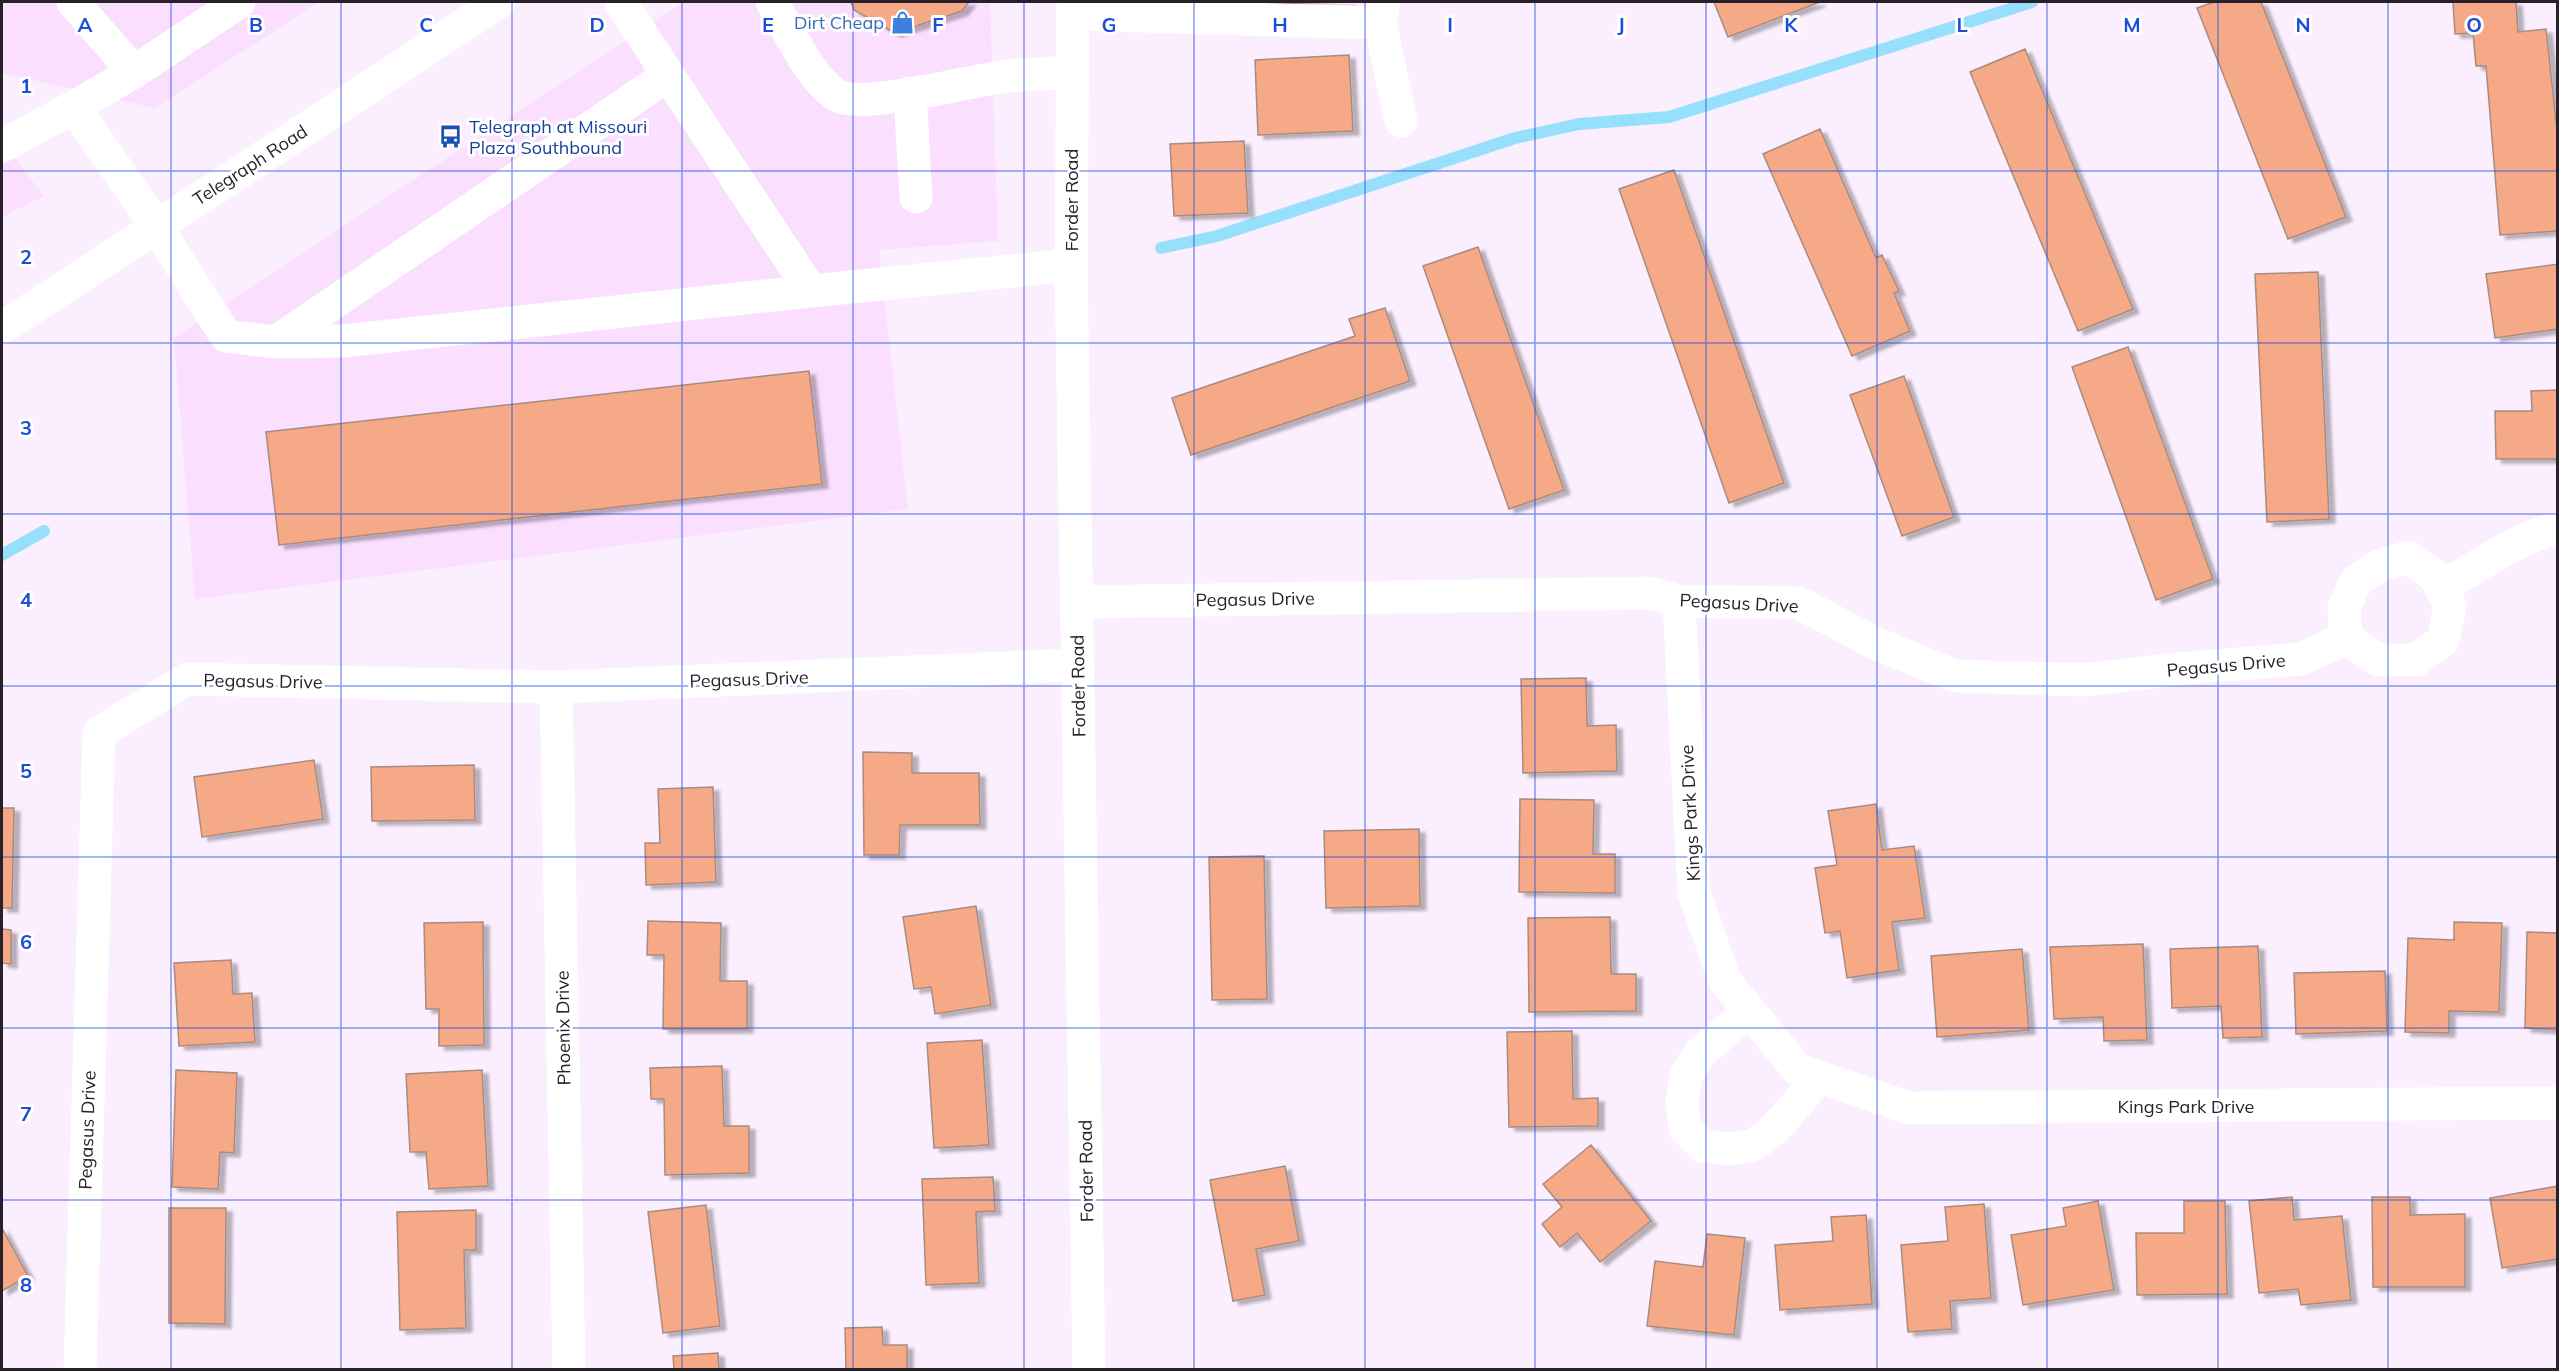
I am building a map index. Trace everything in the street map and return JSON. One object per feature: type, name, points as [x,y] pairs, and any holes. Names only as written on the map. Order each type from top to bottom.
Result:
[{"type":"street","points":[[73,2],[134,72]]},
{"type":"street","points":[[2,146],[134,72],[239,2]]},
{"type":"street","name":"Telegraph Road","points":[[2,328],[499,2]]},
{"type":"street","points":[[621,2],[811,291]]},
{"type":"street","points":[[772,2],[809,65],[823,84],[841,96],[866,100],[997,78],[1072,72]]},
{"type":"street","points":[[1073,8],[1382,12],[1401,121]]},
{"type":"street","name":"Forder Road","points":[[1073,8],[1071,265],[1089,1370]]},
{"type":"street","points":[[276,342],[668,75]]},
{"type":"street","points":[[910,93],[916,197]]},
{"type":"street","points":[[74,107],[156,226],[226,336],[276,342],[343,341],[1071,265]]},
{"type":"street","points":[[2441,588],[2517,544],[2551,530],[2558,530]]},
{"type":"street","points":[[2408,557],[2435,576],[2450,606],[2443,640],[2416,660],[2378,660],[2346,638],[2344,608],[2356,581],[2379,566],[2408,557]]},
{"type":"street","name":"Pegasus Drive","points":[[1076,602],[1651,593],[1679,601],[1799,603],[1875,643],[1955,676],[2085,680],[2176,669],[2301,659],[2346,638]]},
{"type":"street","name":"Kings Park Drive","points":[[1679,601],[1694,893],[1725,981],[1798,1070],[1909,1108],[2558,1103]]},
{"type":"street","name":"Pegasus Drive","points":[[80,1370],[99,733],[187,680],[556,687],[1078,665]]},
{"type":"street","name":"Phoenix Drive","points":[[556,687],[569,1370]]},
{"type":"street","points":[[1749,1011],[1700,1053],[1686,1076],[1682,1102],[1685,1128],[1703,1146],[1728,1149],[1752,1146],[1780,1123],[1819,1077]]},
{"type":"shaded area","points":[[2,2],[319,2],[155,108],[2,73]]},
{"type":"shaded area","points":[[684,2],[990,2],[998,241],[879,250],[908,509],[195,599],[174,338]]},
{"type":"shaded area","points":[[2,142],[44,196],[2,217]]},
{"type":"building","name":"Dirt Cheap","points":[[851,2],[969,2],[962,11],[895,33],[854,10]]},
{"type":"building","points":[[1255,2],[1350,2],[1255,4]]},
{"type":"building","points":[[1714,2],[1820,2],[1728,37]]},
{"type":"building","points":[[2214,2],[2261,2],[2346,217],[2288,239],[2197,8]]},
{"type":"building","points":[[2453,2],[2516,2],[2518,32],[2546,29],[2558,140],[2558,231],[2500,235],[2486,66],[2476,66],[2473,33],[2455,34]]},
{"type":"building","points":[[2025,49],[2133,309],[2078,331],[1970,72]]},
{"type":"building","points":[[1349,55],[1353,131],[1258,135],[1255,60]]},
{"type":"building","points":[[1820,129],[1876,258],[1882,255],[1899,291],[1894,293],[1910,331],[1852,356],[1763,154]]},
{"type":"building","points":[[1244,141],[1248,213],[1174,216],[1170,144]]},
{"type":"building","points":[[1674,170],[1784,483],[1729,503],[1619,189]]},
{"type":"building","points":[[1478,247],[1564,490],[1509,509],[1423,266]]},
{"type":"building","points":[[2558,264],[2558,329],[2495,338],[2486,274]]},
{"type":"building","points":[[2318,272],[2329,519],[2267,522],[2255,274]]},
{"type":"building","points":[[1385,308],[1410,381],[1191,455],[1172,398],[1355,336],[1349,319]]},
{"type":"building","points":[[2128,347],[2213,579],[2156,600],[2072,367]]},
{"type":"building","points":[[809,371],[822,484],[279,545],[266,432]]},
{"type":"building","points":[[1904,376],[1954,517],[1902,536],[1850,395]]},
{"type":"building","points":[[2558,390],[2558,459],[2496,459],[2495,411],[2532,411],[2531,391]]},
{"type":"building","points":[[1586,678],[1587,726],[1616,725],[1617,771],[1523,773],[1521,679]]},
{"type":"building","points":[[863,752],[912,753],[912,773],[979,773],[980,825],[900,825],[899,855],[864,855]]},
{"type":"building","points":[[314,760],[323,819],[202,837],[194,777]]},
{"type":"building","points":[[474,765],[475,820],[372,821],[371,767]]},
{"type":"building","points":[[713,787],[716,882],[646,885],[645,843],[660,843],[658,789]]},
{"type":"building","points":[[1520,799],[1594,800],[1593,854],[1615,854],[1615,893],[1519,892]]},
{"type":"building","points":[[1876,804],[1882,850],[1914,846],[1925,918],[1892,922],[1899,970],[1847,978],[1840,931],[1825,933],[1815,868],[1837,865],[1828,811]]},
{"type":"building","points":[[2,808],[14,808],[12,908],[2,908]]},
{"type":"building","points":[[1419,829],[1420,906],[1326,908],[1324,831]]},
{"type":"building","points":[[1264,856],[1267,999],[1212,1000],[1209,857]]},
{"type":"building","points":[[976,906],[991,1005],[935,1014],[931,987],[914,989],[903,917]]},
{"type":"building","points":[[1610,917],[1611,974],[1636,974],[1636,1011],[1529,1012],[1528,918]]},
{"type":"building","points":[[648,921],[721,923],[720,981],[747,981],[747,1029],[663,1029],[664,955],[647,955]]},
{"type":"building","points":[[483,922],[484,1045],[439,1046],[439,1009],[426,1009],[424,923]]},
{"type":"building","points":[[2454,922],[2502,923],[2499,1012],[2449,1011],[2449,1033],[2405,1032],[2408,938],[2454,940]]},
{"type":"building","points":[[2,929],[11,930],[11,964],[2,963]]},
{"type":"building","points":[[2527,932],[2558,933],[2558,1030],[2525,1028]]},
{"type":"building","points":[[2143,944],[2147,1040],[2104,1041],[2103,1017],[2054,1019],[2050,947]]},
{"type":"building","points":[[2258,946],[2262,1037],[2223,1038],[2221,1006],[2172,1008],[2170,949]]},
{"type":"building","points":[[2022,949],[2029,1030],[1937,1037],[1931,956]]},
{"type":"building","points":[[231,960],[233,994],[252,993],[255,1042],[179,1046],[174,963]]},
{"type":"building","points":[[2385,971],[2387,1031],[2296,1034],[2294,973]]},
{"type":"building","points":[[1572,1031],[1573,1099],[1598,1098],[1598,1126],[1509,1127],[1507,1032]]},
{"type":"building","points":[[982,1040],[989,1145],[934,1148],[927,1043]]},
{"type":"building","points":[[722,1066],[724,1126],[749,1126],[749,1173],[665,1175],[664,1099],[651,1099],[650,1068]]},
{"type":"building","points":[[176,1070],[237,1073],[234,1153],[220,1152],[218,1189],[172,1187]]},
{"type":"building","points":[[482,1070],[488,1186],[429,1189],[426,1152],[410,1152],[406,1074]]},
{"type":"building","points":[[1591,1145],[1651,1221],[1600,1262],[1577,1233],[1560,1247],[1542,1224],[1562,1207],[1543,1184]]},
{"type":"building","points":[[1285,1166],[1299,1241],[1256,1249],[1265,1295],[1233,1301],[1210,1180]]},
{"type":"building","points":[[993,1177],[995,1211],[976,1212],[979,1283],[926,1285],[922,1179]]},
{"type":"building","points":[[2558,1186],[2558,1259],[2502,1268],[2490,1198]]},
{"type":"building","points":[[2292,1197],[2294,1220],[2342,1216],[2351,1300],[2301,1305],[2298,1289],[2259,1293],[2249,1201]]},
{"type":"building","points":[[2372,1197],[2410,1197],[2410,1215],[2465,1214],[2465,1287],[2373,1287]]},
{"type":"building","points":[[2098,1201],[2114,1290],[2023,1305],[2011,1235],[2066,1226],[2063,1208]]},
{"type":"building","points":[[2184,1201],[2225,1201],[2227,1294],[2137,1295],[2136,1233],[2184,1233]]},
{"type":"building","points":[[1984,1204],[1991,1298],[1950,1301],[1952,1329],[1908,1332],[1901,1245],[1948,1241],[1945,1207]]},
{"type":"building","points":[[706,1205],[720,1326],[663,1333],[648,1212]]},
{"type":"building","points":[[169,1208],[226,1208],[225,1324],[169,1323]]},
{"type":"building","points":[[476,1210],[476,1250],[464,1250],[466,1328],[400,1330],[397,1212]]},
{"type":"building","points":[[1866,1215],[1872,1304],[1780,1310],[1775,1245],[1833,1241],[1831,1217]]},
{"type":"building","points":[[2,1228],[28,1276],[2,1291]]},
{"type":"building","points":[[1707,1234],[1745,1238],[1734,1335],[1647,1326],[1655,1261],[1703,1267]]},
{"type":"building","points":[[882,1327],[883,1345],[907,1345],[907,1370],[846,1370],[845,1328]]},
{"type":"building","points":[[718,1353],[719,1370],[674,1370],[673,1356]]},
{"type":"waterway","points":[[1161,248],[1217,236],[1515,138],[1579,124],[1669,117],[2032,2]]},
{"type":"waterway","points":[[2,555],[44,531]]},
{"type":"place","name":"Dirt Cheap","points":[[902,22]]},
{"type":"place","name":"Telegraph at Missouri Plaza Southbound","points":[[451,136]]}]
